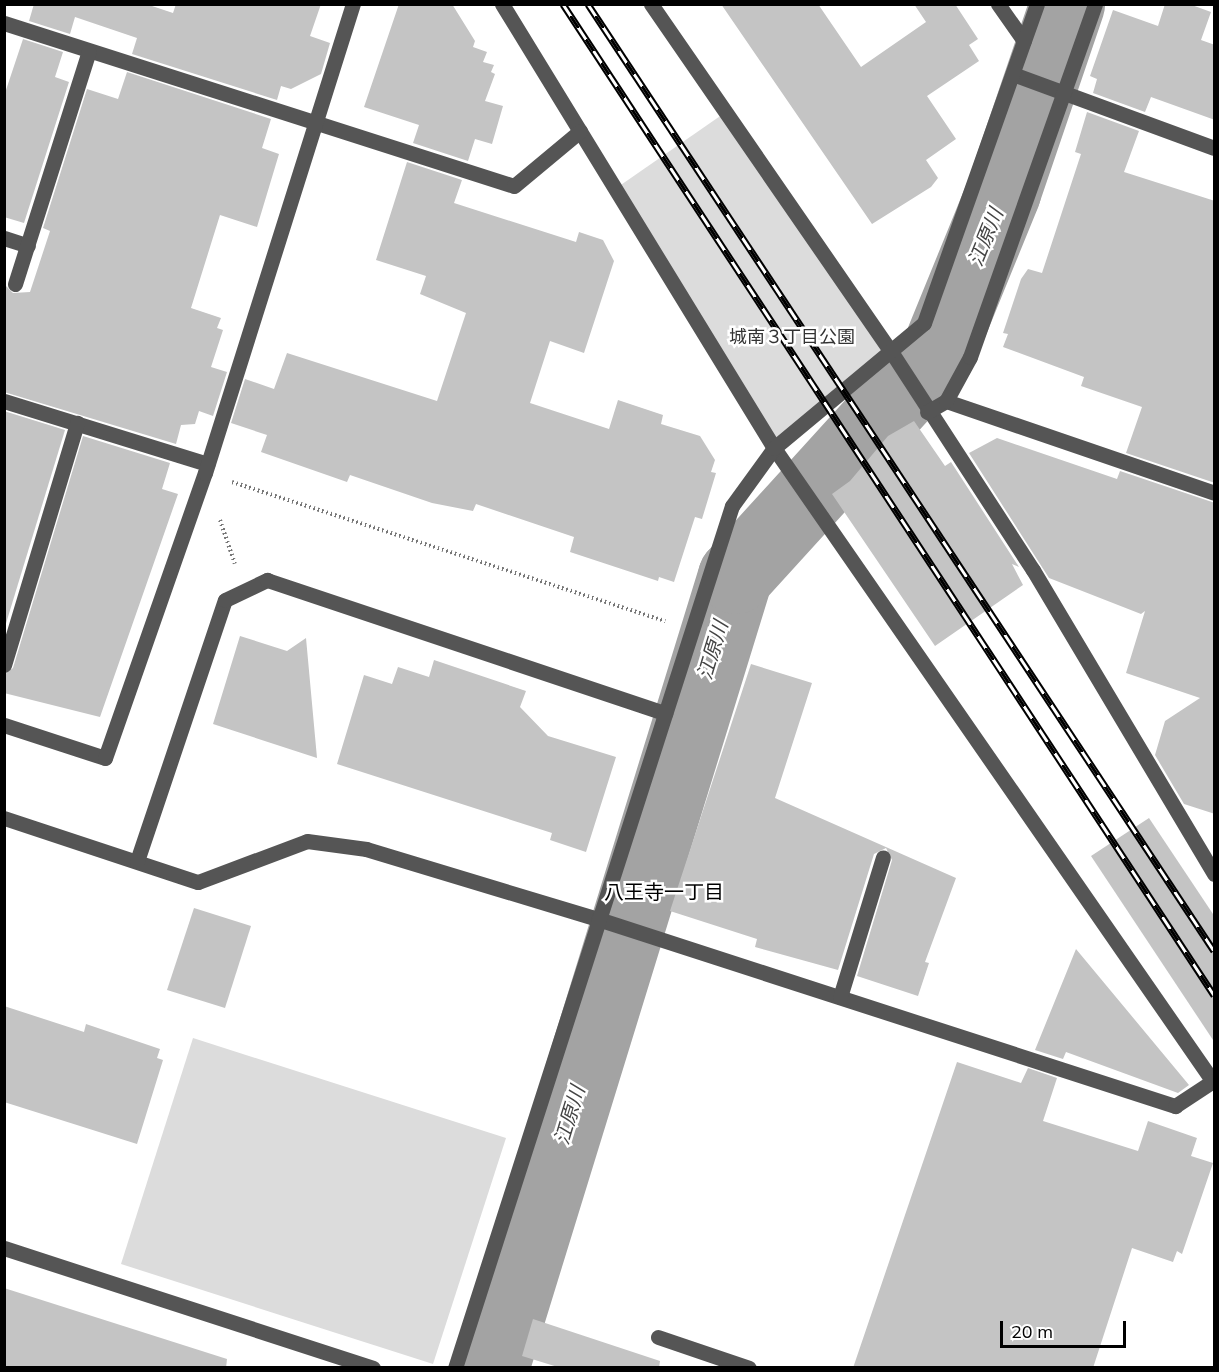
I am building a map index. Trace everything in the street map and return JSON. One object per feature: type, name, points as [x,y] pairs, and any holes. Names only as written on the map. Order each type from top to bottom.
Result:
[{"type":"street","points":[[4,725],[105,758],[206,469],[353,4]]},
{"type":"street","points":[[4,818],[198,882],[306,841],[366,849],[598,919],[1175,1106],[1214,1082],[774,448],[502,4]]},
{"type":"street","points":[[651,4],[892,353],[927,412],[1033,570],[1215,874]]},
{"type":"street","points":[[998,4],[1024,41]]},
{"type":"street","points":[[455,1368],[732,506],[774,448],[892,353],[924,323],[1037,4]]},
{"type":"street","points":[[927,412],[946,401],[970,357],[1095,4]]},
{"type":"street","points":[[4,23],[514,186],[580,131]]},
{"type":"street","points":[[15,284],[90,51]]},
{"type":"street","points":[[1013,74],[1063,95],[1215,148]]},
{"type":"street","points":[[4,238],[28,246]]},
{"type":"street","points":[[4,401],[77,423],[206,469]]},
{"type":"street","points":[[946,401],[1215,493]]},
{"type":"street","points":[[4,665],[77,423]]},
{"type":"street","points":[[137,861],[225,600],[267,580],[665,713]]},
{"type":"street","points":[[840,997],[883,857]]},
{"type":"street","points":[[4,1248],[373,1368]]},
{"type":"street","points":[[658,1337],[749,1368]]},
{"type":"path","points":[[206,469],[243,591]]},
{"type":"path","points":[[206,469],[691,630]]},
{"type":"green space","name":"城南３丁目公園","points":[[726,112],[892,353],[774,448],[615,189]]},
{"type":"green space","points":[[193,1038],[506,1138],[433,1364],[121,1264]]},
{"type":"building","points":[[34,4],[146,4],[173,13],[176,4],[321,4],[310,36],[330,43],[321,74],[291,89],[281,86],[277,100],[132,54],[137,38],[75,17],[70,34],[29,21]]},
{"type":"building","points":[[399,4],[452,4],[475,41],[473,47],[487,52],[483,62],[494,65],[491,72],[495,74],[485,101],[503,106],[492,144],[475,139],[468,161],[413,143],[419,125],[364,107]]},
{"type":"building","points":[[721,4],[818,4],[861,67],[926,22],[914,4],[955,4],[978,39],[969,45],[979,61],[927,96],[956,139],[926,160],[938,178],[931,187],[872,224]]},
{"type":"building","points":[[1165,4],[1189,4],[1211,12],[1201,40],[1215,45],[1215,120],[1151,97],[1145,112],[1093,93],[1097,79],[1090,76],[1113,10],[1158,26]]},
{"type":"building","points":[[23,39],[63,52],[55,77],[69,82],[24,223],[4,217],[4,96]]},
{"type":"building","points":[[127,72],[271,119],[262,148],[279,154],[257,227],[220,215],[191,308],[221,318],[217,328],[223,330],[211,367],[227,372],[213,416],[199,411],[195,424],[181,425],[176,444],[4,392],[4,284],[13,293],[30,292],[50,231],[43,228],[87,89],[118,99]]},
{"type":"building","points":[[1087,112],[1139,131],[1124,172],[1215,201],[1215,483],[1126,453],[1142,407],[1081,386],[1084,377],[1003,347],[1008,334],[1003,333],[1021,279],[1028,269],[1042,273],[1081,154],[1075,152]]},
{"type":"building","points":[[407,162],[462,180],[454,203],[576,242],[579,232],[603,240],[614,261],[584,353],[550,341],[530,403],[609,429],[618,400],[663,415],[661,424],[700,436],[715,460],[711,472],[716,473],[702,519],[695,517],[674,582],[659,577],[658,581],[570,552],[574,537],[476,504],[473,511],[432,503],[350,475],[347,482],[261,452],[267,435],[231,423],[245,379],[274,389],[287,353],[437,401],[466,313],[420,294],[426,276],[376,260]]},
{"type":"building","points":[[4,411],[65,430],[4,630]]},
{"type":"building","points":[[914,421],[945,466],[951,462],[1019,567],[1012,564],[1023,585],[935,646],[832,494],[850,481],[888,436]]},
{"type":"building","points":[[83,436],[170,463],[162,489],[178,494],[100,717],[4,693],[4,675],[13,668]]},
{"type":"building","points":[[997,438],[1117,479],[1120,471],[1215,503],[1215,814],[1184,804],[1155,755],[1165,721],[1200,698],[1126,673],[1145,611],[1141,614],[1049,578],[969,453]]},
{"type":"building","points":[[240,636],[287,651],[306,638],[317,758],[213,724]]},
{"type":"building","points":[[434,660],[526,691],[520,707],[548,736],[616,757],[586,852],[550,840],[552,833],[337,764],[364,675],[392,684],[398,667],[429,677]]},
{"type":"building","points":[[751,664],[812,683],[775,798],[956,878],[925,962],[929,963],[918,996],[857,976],[892,860],[886,848],[874,854],[838,970],[755,947],[757,939],[670,911]]},
{"type":"building","points":[[1149,818],[1215,917],[1215,1043],[1091,856]]},
{"type":"building","points":[[194,908],[251,926],[225,1008],[167,990]]},
{"type":"building","points":[[1076,949],[1189,1085],[1178,1093],[1066,1052],[1063,1059],[1035,1050]]},
{"type":"building","points":[[4,1006],[84,1032],[86,1024],[160,1049],[157,1058],[163,1060],[137,1144],[4,1102]]},
{"type":"building","points":[[957,1062],[1021,1083],[1028,1068],[1057,1078],[1043,1121],[1138,1151],[1148,1121],[1197,1138],[1191,1156],[1213,1163],[1182,1254],[1177,1251],[1173,1262],[1132,1248],[1093,1368],[853,1368]]},
{"type":"building","points":[[4,1288],[227,1359],[226,1368],[4,1368]]},
{"type":"building","points":[[533,1319],[660,1361],[659,1368],[561,1368],[522,1356]]},
{"type":"waterway","name":"江原川","points":[[491,1368],[735,576],[937,354],[1003,192],[1067,4]]},
{"type":"railway","points":[[563,4],[1214,995]]},
{"type":"railway","points":[[588,4],[1214,951]]},
{"type":"district","name":"八王寺一丁目","points":[[664,891]]}]
